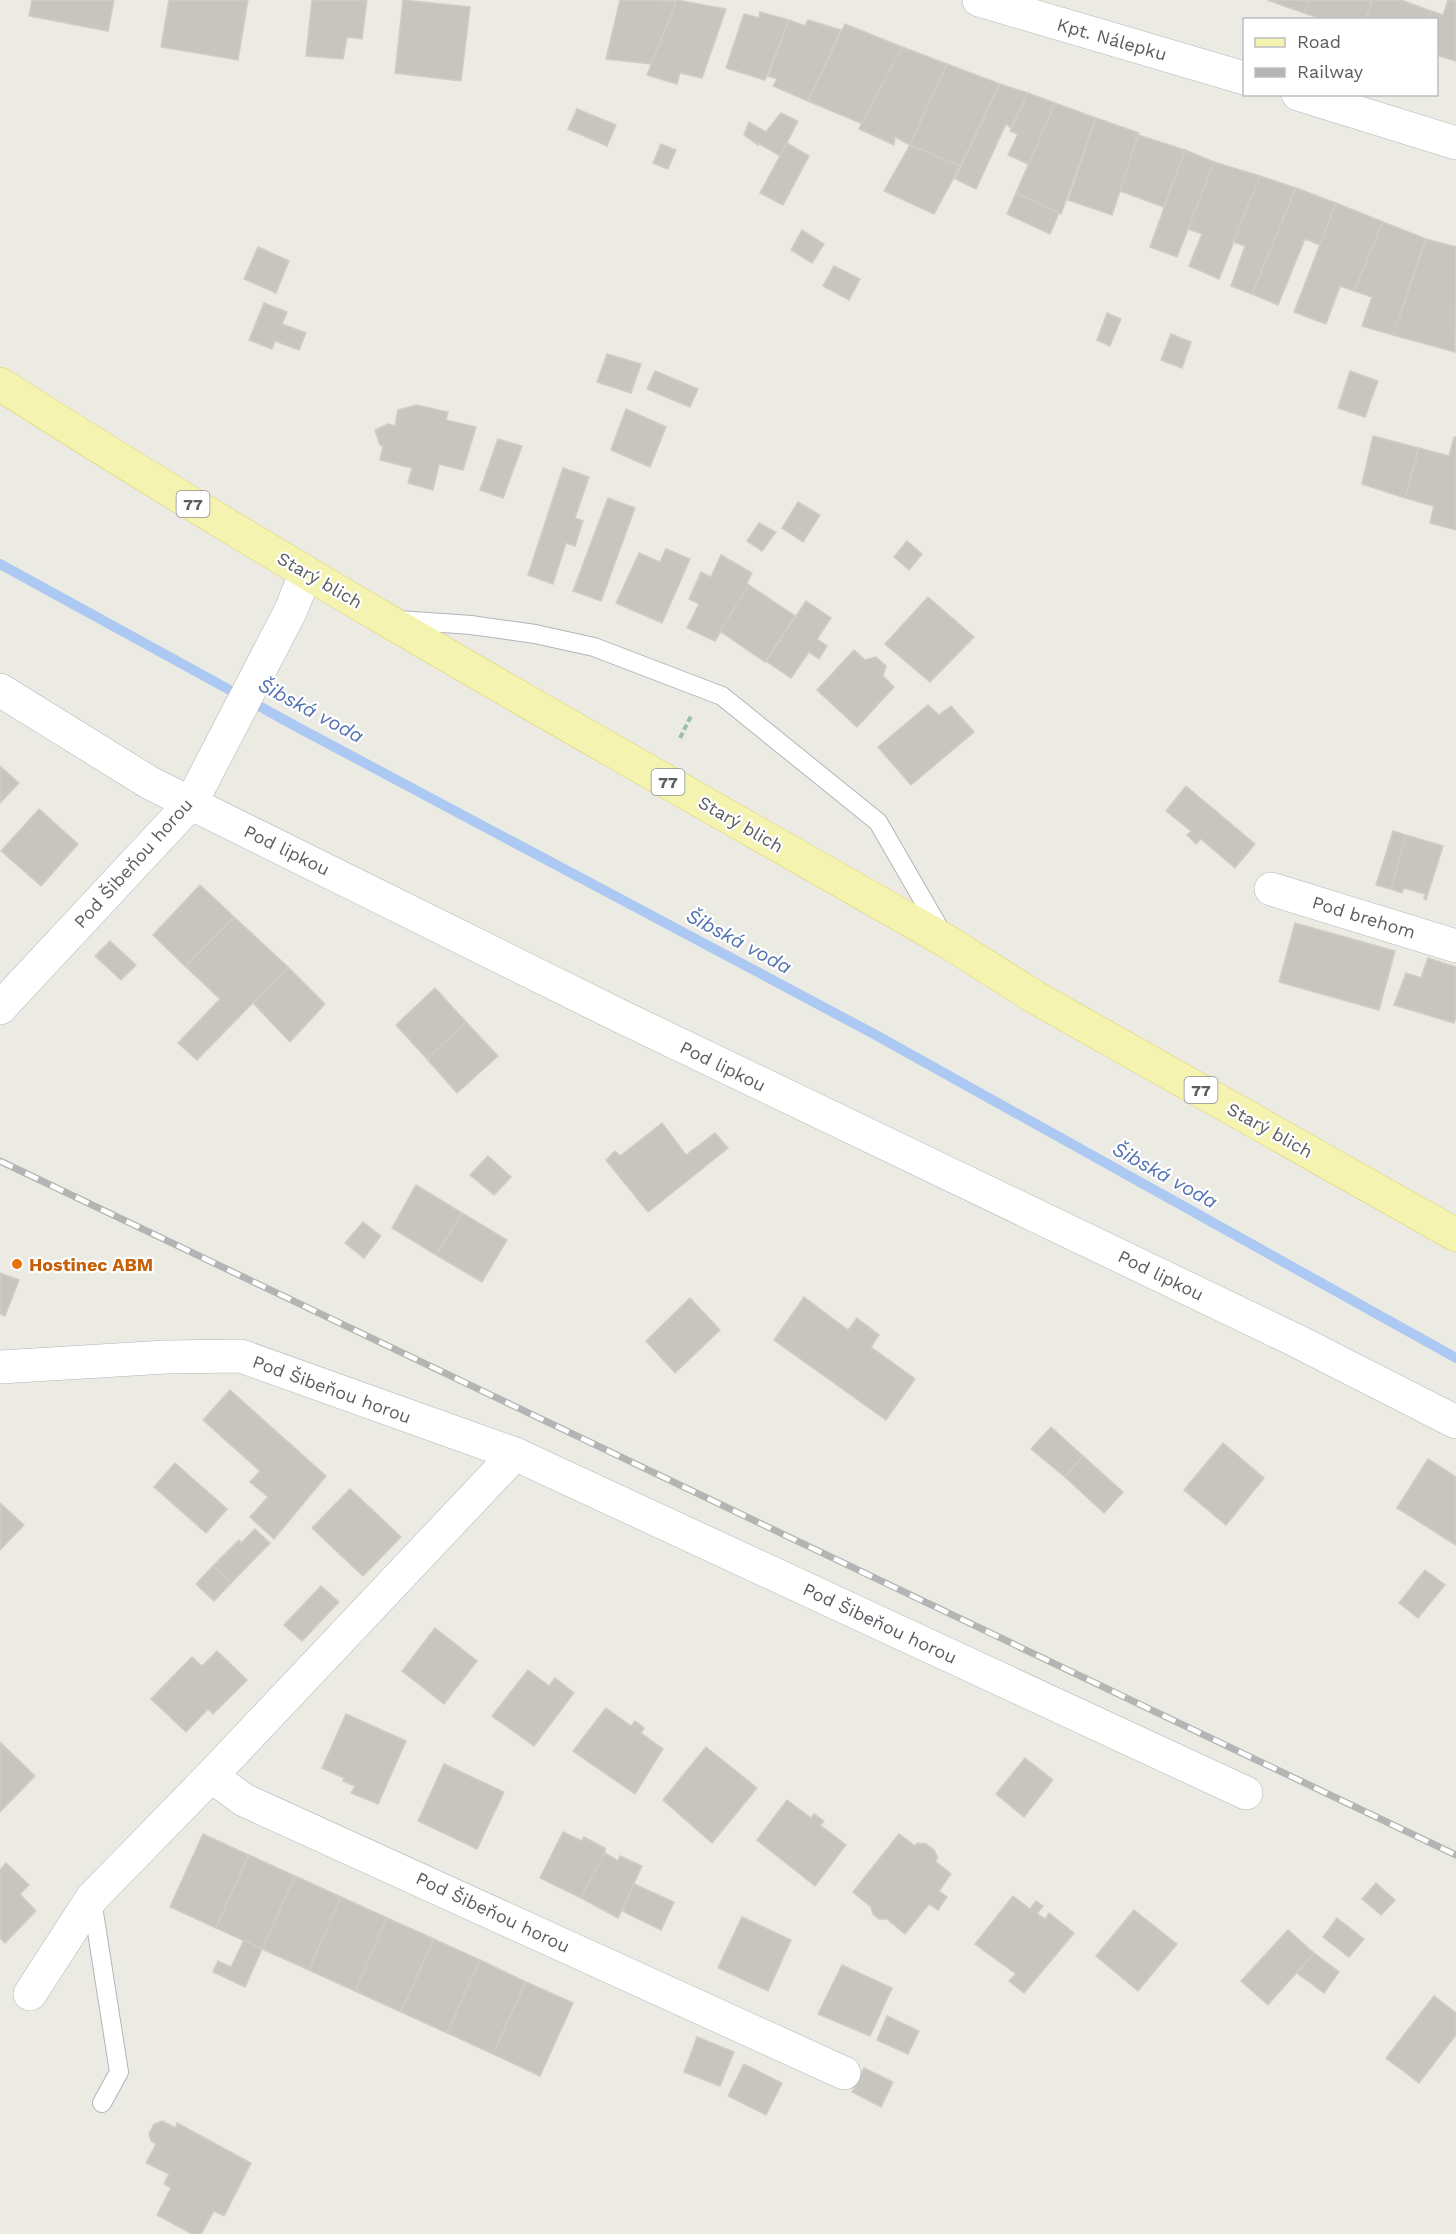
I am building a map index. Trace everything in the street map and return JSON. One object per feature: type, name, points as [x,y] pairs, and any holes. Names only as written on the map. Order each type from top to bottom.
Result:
[{"type":"main road","name":"Starý blich","points":[[0,384],[119,460],[306,572],[948,942],[1033,996],[1456,1235]]},
{"type":"street","name":"Kpt. Nálepku","points":[[979,0],[1243,77]]},
{"type":"street","points":[[1304,96],[1456,143]]},
{"type":"street","name":"Pod Šibeňou horou","points":[[0,1008],[191,803],[291,610],[306,572]]},
{"type":"street","name":"Pod lipkou","points":[[0,690],[150,783],[620,1016],[1297,1341],[1456,1422]]},
{"type":"street","name":"Pod brehom","points":[[1271,889],[1456,946]]},
{"type":"street","name":"Pod Šibeňou horou","points":[[0,1367],[166,1357],[241,1356],[514,1454],[1246,1793]]},
{"type":"street","points":[[30,1994],[92,1898],[211,1776],[514,1454]]},
{"type":"street","name":"Pod Šibeňou horou","points":[[211,1776],[244,1800],[844,2073]]},
{"type":"lane","points":[[389,620],[471,625],[535,634],[594,647],[722,696],[878,822],[948,942]]},
{"type":"lane","points":[[92,1898],[119,2072],[102,2103]]},
{"type":"path","points":[[680,738],[693,712]]},
{"type":"building","points":[[32,0],[114,0],[108,31],[29,16]]},
{"type":"building","points":[[169,0],[248,0],[238,60],[161,47]]},
{"type":"building","points":[[312,0],[367,0],[362,39],[347,37],[343,59],[306,56]]},
{"type":"building","points":[[403,0],[470,7],[461,81],[395,73]]},
{"type":"building","points":[[620,0],[677,1],[651,64],[606,59]]},
{"type":"building","points":[[677,0],[726,9],[702,78],[680,73],[677,84],[647,75]]},
{"type":"building","points":[[1267,0],[1309,0],[1304,13]]},
{"type":"building","points":[[1309,0],[1372,0],[1367,18],[1319,18],[1304,13]]},
{"type":"building","points":[[1372,0],[1401,0],[1431,11],[1429,18],[1367,18]]},
{"type":"building","points":[[1448,0],[1456,0],[1456,61],[1438,56],[1438,18],[1429,18],[1431,11],[1443,15]]},
{"type":"building","points":[[760,12],[789,20],[765,80],[726,68],[744,14],[759,18]]},
{"type":"building","points":[[789,20],[805,26],[808,20],[841,30],[808,101],[773,86],[777,79],[768,76]]},
{"type":"building","points":[[845,24],[902,47],[863,124],[808,101]]},
{"type":"building","points":[[902,47],[947,64],[910,145],[895,137],[894,145],[859,129]]},
{"type":"building","points":[[947,64],[1000,84],[960,166],[910,145]]},
{"type":"building","points":[[1000,84],[1028,93],[1011,128],[1006,124],[976,189],[955,179]]},
{"type":"building","points":[[1028,93],[1055,103],[1030,165],[1008,155],[1018,134],[1010,131]]},
{"type":"building","points":[[1055,103],[1096,118],[1061,214],[1016,193]]},
{"type":"building","points":[[577,109],[616,125],[607,146],[568,129]]},
{"type":"building","points":[[781,113],[798,121],[780,156],[744,135],[749,122],[766,132]]},
{"type":"building","points":[[1096,118],[1139,133],[1112,215],[1068,200]]},
{"type":"building","points":[[1138,135],[1185,150],[1164,207],[1120,191]]},
{"type":"building","points":[[787,143],[809,156],[783,205],[760,193]]},
{"type":"building","points":[[661,144],[676,150],[668,169],[653,163]]},
{"type":"building","points":[[910,145],[960,166],[934,214],[884,191]]},
{"type":"building","points":[[1185,150],[1214,162],[1177,257],[1150,247]]},
{"type":"building","points":[[1214,162],[1260,176],[1219,279],[1189,266],[1202,234],[1188,229]]},
{"type":"building","points":[[1260,176],[1296,188],[1252,294],[1231,286],[1245,246],[1233,242]]},
{"type":"building","points":[[1296,188],[1336,203],[1320,245],[1305,239],[1278,305],[1252,294]]},
{"type":"building","points":[[1016,193],[1059,213],[1050,234],[1007,214]]},
{"type":"building","points":[[1336,203],[1383,222],[1354,291],[1340,286],[1326,324],[1294,312]]},
{"type":"building","points":[[1383,222],[1426,239],[1393,335],[1362,326],[1372,297],[1354,291]]},
{"type":"building","points":[[802,230],[824,244],[812,263],[791,250]]},
{"type":"building","points":[[1426,239],[1456,247],[1455,352],[1393,335]]},
{"type":"building","points":[[258,247],[289,261],[276,293],[244,279]]},
{"type":"building","points":[[834,266],[860,279],[849,300],[823,286]]},
{"type":"building","points":[[264,303],[287,312],[282,324],[306,333],[299,350],[275,341],[272,349],[249,340]]},
{"type":"building","points":[[1107,313],[1121,319],[1110,346],[1097,340]]},
{"type":"building","points":[[1171,334],[1191,342],[1182,368],[1161,360]]},
{"type":"building","points":[[607,354],[641,364],[631,393],[597,382]]},
{"type":"building","points":[[655,371],[698,389],[690,407],[647,389]]},
{"type":"building","points":[[1350,371],[1378,381],[1365,417],[1338,408]]},
{"type":"building","points":[[416,405],[448,412],[446,420],[476,427],[463,470],[439,464],[433,490],[408,483],[412,468],[380,460],[383,446],[380,445],[375,430],[388,424],[395,426],[398,410]]},
{"type":"building","points":[[626,409],[666,427],[650,467],[611,450]]},
{"type":"building","points":[[1373,436],[1419,448],[1405,498],[1362,484]]},
{"type":"building","points":[[1454,437],[1456,437],[1456,530],[1430,523],[1434,506],[1405,498],[1419,448],[1449,456]]},
{"type":"building","points":[[498,439],[522,446],[503,498],[480,490]]},
{"type":"building","points":[[563,468],[589,477],[575,518],[583,521],[575,546],[566,543],[553,584],[528,575]]},
{"type":"building","points":[[608,498],[635,508],[601,601],[573,591]]},
{"type":"building","points":[[798,502],[820,515],[803,542],[782,528]]},
{"type":"building","points":[[759,523],[776,532],[762,551],[747,541]]},
{"type":"building","points":[[907,541],[922,554],[909,570],[894,557]]},
{"type":"building","points":[[666,549],[690,559],[662,623],[616,603],[639,553],[660,562]]},
{"type":"building","points":[[721,555],[752,573],[747,583],[749,585],[715,641],[687,628],[699,604],[689,599],[701,572],[711,577]]},
{"type":"building","points":[[749,585],[795,616],[765,662],[720,631]]},
{"type":"building","points":[[928,597],[974,637],[930,682],[885,644]]},
{"type":"building","points":[[806,601],[831,618],[817,639],[827,646],[819,659],[809,652],[791,678],[766,661]]},
{"type":"building","points":[[854,650],[865,660],[876,657],[886,666],[883,676],[894,687],[857,727],[817,690]]},
{"type":"building","points":[[928,705],[939,715],[951,706],[974,732],[911,785],[878,747]]},
{"type":"building","points":[[0,766],[19,783],[0,803]]},
{"type":"building","points":[[1186,786],[1255,844],[1235,868],[1201,839],[1196,844],[1187,835],[1191,831],[1166,811]]},
{"type":"building","points":[[39,809],[78,844],[41,886],[1,851]]},
{"type":"building","points":[[1393,831],[1406,835],[1391,889],[1376,885]]},
{"type":"building","points":[[1406,835],[1443,846],[1426,900],[1424,899],[1425,894],[1404,888],[1402,893],[1391,889]]},
{"type":"building","points":[[200,885],[234,917],[185,966],[153,935]]},
{"type":"building","points":[[234,917],[288,967],[197,1060],[178,1043],[220,999],[185,966]]},
{"type":"building","points":[[1295,923],[1395,951],[1379,1010],[1279,982]]},
{"type":"building","points":[[110,941],[136,965],[121,980],[95,956]]},
{"type":"building","points":[[1428,958],[1456,967],[1454,1023],[1394,1005],[1406,973],[1421,978]]},
{"type":"building","points":[[288,967],[325,1004],[290,1042],[253,1003]]},
{"type":"building","points":[[435,988],[466,1022],[427,1059],[396,1025]]},
{"type":"building","points":[[466,1022],[498,1056],[457,1093],[427,1059]]},
{"type":"building","points":[[662,1123],[686,1155],[715,1133],[728,1148],[648,1212],[606,1160],[615,1151],[620,1156]]},
{"type":"building","points":[[488,1156],[511,1177],[494,1195],[470,1175]]},
{"type":"building","points":[[416,1185],[462,1213],[436,1255],[392,1228]]},
{"type":"building","points":[[462,1213],[507,1240],[482,1282],[436,1255]]},
{"type":"building","points":[[363,1222],[381,1236],[364,1258],[345,1243]]},
{"type":"building","points":[[0,1273],[19,1280],[5,1316],[0,1314]]},
{"type":"building","points":[[804,1297],[848,1330],[857,1318],[879,1335],[871,1347],[915,1379],[886,1420],[774,1340]]},
{"type":"building","points":[[690,1298],[720,1330],[675,1373],[646,1341]]},
{"type":"building","points":[[230,1390],[326,1476],[274,1539],[250,1517],[268,1497],[250,1482],[260,1471],[203,1420]]},
{"type":"building","points":[[1051,1427],[1083,1456],[1065,1477],[1031,1449]]},
{"type":"building","points":[[1223,1443],[1264,1478],[1226,1525],[1184,1490]]},
{"type":"building","points":[[1083,1456],[1123,1492],[1104,1513],[1065,1477]]},
{"type":"building","points":[[1428,1459],[1456,1477],[1456,1545],[1397,1508]]},
{"type":"building","points":[[175,1463],[227,1509],[206,1533],[154,1487]]},
{"type":"building","points":[[350,1489],[401,1537],[363,1576],[312,1528]]},
{"type":"building","points":[[0,1503],[24,1525],[0,1550]]},
{"type":"building","points":[[255,1529],[270,1543],[231,1583],[213,1566],[239,1540],[241,1543]]},
{"type":"building","points":[[213,1566],[231,1583],[214,1601],[196,1584]]},
{"type":"building","points":[[1425,1570],[1445,1585],[1418,1618],[1399,1603]]},
{"type":"building","points":[[321,1586],[339,1602],[302,1641],[284,1625]]},
{"type":"building","points":[[435,1628],[477,1661],[444,1704],[402,1671]]},
{"type":"building","points":[[217,1651],[247,1680],[213,1714],[208,1709],[186,1732],[151,1699],[192,1657],[202,1666]]},
{"type":"building","points":[[528,1670],[549,1686],[555,1678],[574,1693],[534,1746],[492,1716]]},
{"type":"building","points":[[606,1708],[631,1726],[635,1721],[644,1728],[641,1733],[663,1749],[635,1794],[573,1751]]},
{"type":"building","points":[[346,1714],[406,1741],[378,1804],[351,1793],[355,1786],[322,1768]]},
{"type":"building","points":[[0,1742],[35,1776],[0,1812]]},
{"type":"building","points":[[706,1747],[757,1788],[712,1843],[663,1800]]},
{"type":"building","points":[[1025,1758],[1053,1780],[1024,1817],[996,1794]]},
{"type":"building","points":[[444,1764],[504,1792],[477,1849],[418,1821]]},
{"type":"building","points":[[787,1800],[811,1818],[814,1814],[824,1821],[820,1825],[846,1845],[815,1886],[757,1840]]},
{"type":"building","points":[[563,1832],[582,1841],[584,1837],[605,1848],[605,1853],[581,1898],[540,1878]]},
{"type":"building","points":[[203,1834],[249,1855],[216,1928],[170,1907]]},
{"type":"building","points":[[899,1834],[915,1846],[917,1843],[926,1844],[934,1850],[938,1858],[935,1861],[951,1874],[939,1891],[947,1897],[938,1910],[929,1904],[905,1934],[887,1919],[879,1919],[873,1914],[871,1907],[853,1892]]},
{"type":"building","points":[[605,1853],[618,1861],[620,1856],[642,1866],[618,1918],[581,1898]]},
{"type":"building","points":[[249,1855],[295,1876],[262,1949],[216,1928]]},
{"type":"building","points":[[6,1863],[29,1885],[20,1894],[36,1911],[5,1943],[0,1938],[0,1870]]},
{"type":"building","points":[[295,1876],[341,1897],[309,1970],[262,1949]]},
{"type":"building","points":[[1376,1883],[1395,1900],[1381,1915],[1362,1899]]},
{"type":"building","points":[[634,1884],[674,1902],[661,1930],[622,1911]]},
{"type":"building","points":[[1013,1896],[1030,1909],[1036,1901],[1043,1906],[1037,1914],[1045,1919],[1049,1913],[1074,1933],[1024,1993],[1009,1981],[1016,1974],[975,1944]]},
{"type":"building","points":[[341,1897],[387,1918],[355,1991],[309,1970]]},
{"type":"building","points":[[1134,1910],[1177,1944],[1138,1991],[1096,1956]]},
{"type":"building","points":[[742,1917],[791,1940],[768,1991],[718,1968]]},
{"type":"building","points":[[387,1918],[434,1939],[401,2012],[355,1991]]},
{"type":"building","points":[[1337,1918],[1364,1939],[1349,1957],[1323,1937]]},
{"type":"building","points":[[1288,1930],[1314,1953],[1268,2005],[1241,1981]]},
{"type":"building","points":[[434,1939],[480,1960],[447,2033],[401,2012]]},
{"type":"building","points":[[244,1940],[262,1949],[245,1987],[213,1972],[218,1961],[231,1967]]},
{"type":"building","points":[[1314,1953],[1339,1972],[1324,1993],[1297,1973]]},
{"type":"building","points":[[480,1960],[526,1982],[493,2054],[447,2033]]},
{"type":"building","points":[[842,1965],[892,1988],[870,2036],[818,2014]]},
{"type":"building","points":[[526,1982],[573,2003],[540,2076],[493,2054]]},
{"type":"building","points":[[1434,1996],[1456,2013],[1456,2035],[1419,2083],[1386,2058]]},
{"type":"building","points":[[887,2016],[919,2031],[908,2054],[877,2040]]},
{"type":"building","points":[[697,2037],[734,2052],[720,2086],[684,2072]]},
{"type":"building","points":[[744,2064],[782,2083],[766,2115],[728,2096]]},
{"type":"building","points":[[864,2068],[893,2082],[881,2107],[852,2092]]},
{"type":"building","points":[[162,2121],[176,2128],[177,2123],[251,2163],[224,2216],[214,2211],[201,2234],[192,2234],[157,2215],[171,2188],[164,2184],[169,2174],[146,2163],[156,2144],[151,2141],[149,2134],[154,2124]]},
{"type":"waterway","name":"Šibská voda","points":[[0,564],[299,728],[874,1034],[1456,1358]]},
{"type":"railway","points":[[0,1161],[1456,1855]]},
{"type":"place","name":"Hostinec ABM","points":[[17,1264]]}]
